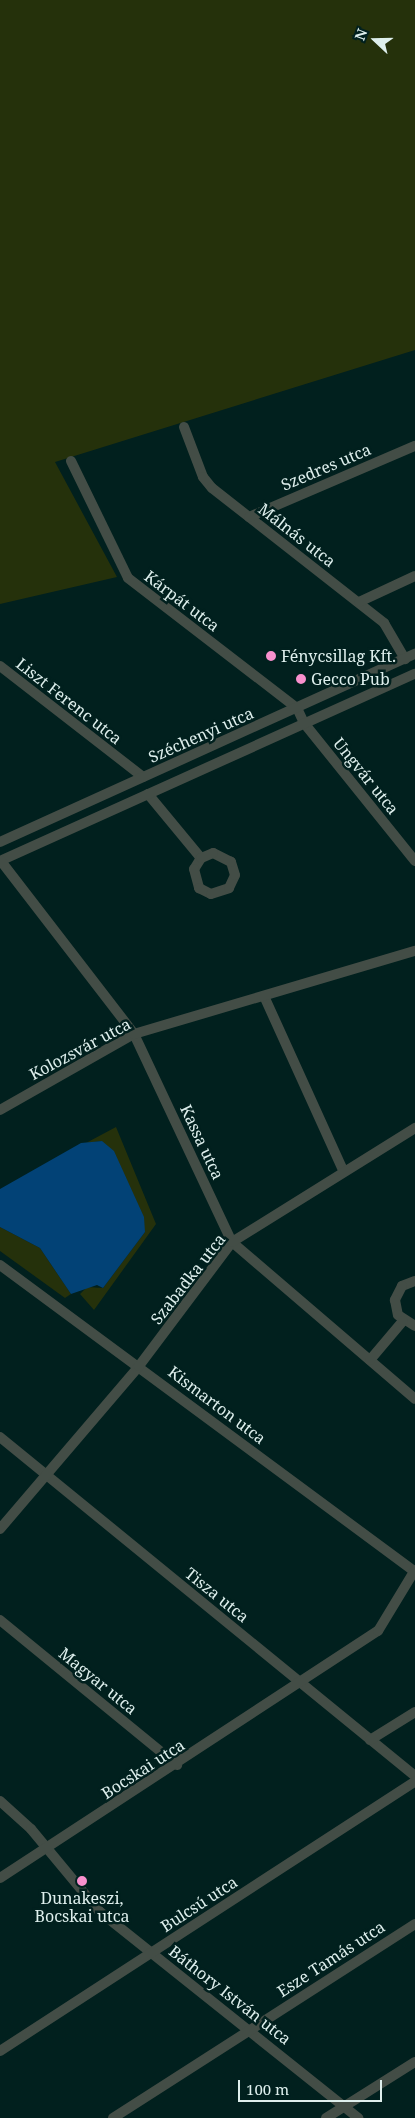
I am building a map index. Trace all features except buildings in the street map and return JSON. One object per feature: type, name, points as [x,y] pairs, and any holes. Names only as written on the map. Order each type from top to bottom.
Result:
[{"type":"street","name":"Málnás utca","points":[[184,428],[203,477],[249,517],[384,623],[410,656]]},
{"type":"street","name":"Szedres utca","points":[[249,517],[415,446]]},
{"type":"street","name":"Kárpát utca","points":[[71,461],[128,578],[297,708]]},
{"type":"street","points":[[359,602],[415,576]]},
{"type":"street","name":"Széchenyi utca","points":[[0,842],[410,656]]},
{"type":"street","name":"Liszt Ferenc utca","points":[[0,666],[143,777]]},
{"type":"street","name":"Széchenyi utca","points":[[1,861],[415,674]]},
{"type":"street","name":"Ungvár utca","points":[[297,708],[304,723],[415,861]]},
{"type":"street","points":[[148,794],[201,858]]},
{"type":"street","points":[[214,853],[231,862],[235,875],[230,888],[211,894],[199,888],[194,869],[201,858],[214,853]]},
{"type":"street","name":"Kassa utca","points":[[1,861],[134,1034],[232,1242],[415,1400]]},
{"type":"street","name":"Kolozsvár utca","points":[[0,1110],[134,1034],[415,951]]},
{"type":"street","points":[[264,996],[344,1172]]},
{"type":"street","name":"Szabadka utca","points":[[0,1529],[139,1366],[232,1242],[415,1128]]},
{"type":"street","name":"Kismarton utca","points":[[0,1265],[415,1570]]},
{"type":"street","points":[[415,1281],[402,1286],[395,1300],[403,1321],[415,1326]]},
{"type":"street","points":[[370,1360],[403,1321]]},
{"type":"street","name":"Tisza utca","points":[[0,1437],[415,1776]]},
{"type":"street","name":"Bocskai utca","points":[[0,1878],[178,1765],[378,1631],[415,1570]]},
{"type":"street","name":"Magyar utca","points":[[0,1620],[178,1765]]},
{"type":"street","points":[[370,1740],[415,1712]]},
{"type":"street","name":"Bulcsú utca","points":[[0,2051],[415,1782]]},
{"type":"street","name":"Báthory István utca","points":[[0,1800],[48,1848],[88,1901],[150,1954],[251,2029],[358,2118]]},
{"type":"street","name":"Esze Tamás utca","points":[[113,2118],[415,1924]]},
{"type":"street","points":[[326,2118],[415,2062]]},
{"type":"green space","points":[[0,0],[415,0],[415,350],[55,462],[117,577],[0,604]]},
{"type":"green space","points":[[116,1127],[156,1224],[94,1310],[80,1294],[87,1287],[103,1288],[145,1232],[102,1141],[86,1143]]},
{"type":"green space","points":[[0,1227],[40,1248],[71,1294],[65,1298],[0,1251]]},
{"type":"water","points":[[102,1141],[114,1151],[144,1217],[145,1232],[103,1288],[97,1285],[71,1294],[40,1248],[0,1227],[0,1189],[81,1143]]},
{"type":"place","name":"Fénycsillag Kft.","points":[[271,656]]},
{"type":"place","name":"Gecco Pub","points":[[301,679]]},
{"type":"place","name":"Dunakeszi, Bocskai utca","points":[[82,1881]]}]
